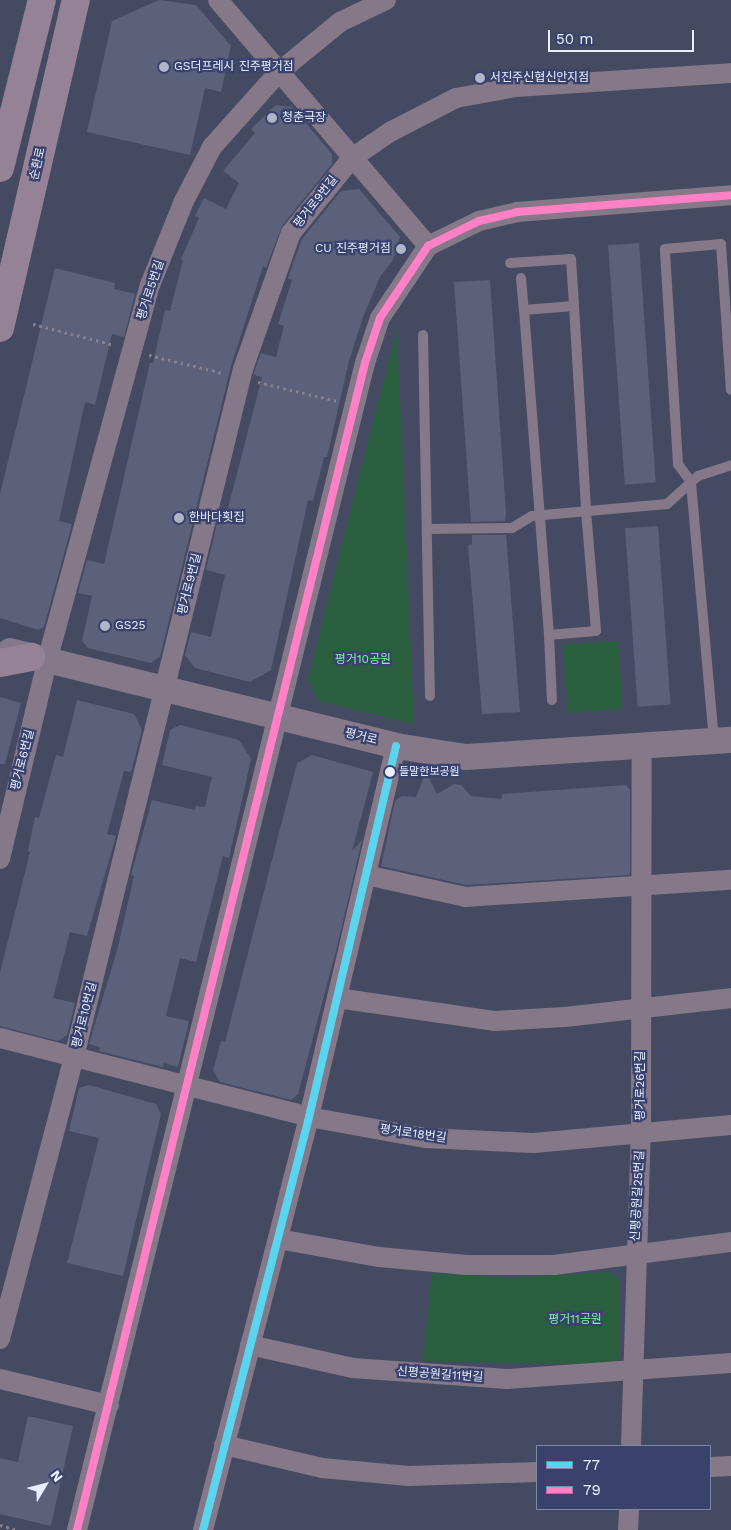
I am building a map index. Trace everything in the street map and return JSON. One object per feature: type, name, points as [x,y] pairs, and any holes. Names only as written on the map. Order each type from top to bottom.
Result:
[{"type":"main road","name":"순환로","points":[[0,328],[76,0]]},
{"type":"main road","points":[[0,168],[41,2]]},
{"type":"main road","points":[[0,663],[39,659]]},
{"type":"street","points":[[218,0],[428,246]]},
{"type":"street","name":"평거로5번길","points":[[39,659],[150,285],[184,201],[212,147],[279,72],[340,22],[386,0]]},
{"type":"street","name":"평거로9번길","points":[[164,689],[241,378],[291,233],[352,158],[390,132],[456,98],[516,87],[731,73]]},
{"type":"street","points":[[77,1530],[355,405],[380,318],[428,246],[479,221],[517,212],[731,195]]},
{"type":"street","name":"평거로","points":[[0,649],[396,746],[466,757],[642,748],[722,741]]},
{"type":"street","name":"평거로6번길","points":[[0,859],[39,659]]},
{"type":"street","name":"평거로10번길","points":[[0,1339],[74,1057],[164,689]]},
{"type":"street","points":[[202,1530],[309,1117],[396,746]]},
{"type":"street","name":"평거로26번길","points":[[642,748],[641,1134],[731,1126]]},
{"type":"street","points":[[366,875],[465,897],[731,880]]},
{"type":"street","points":[[337,998],[495,1021],[565,1017],[731,998]]},
{"type":"street","name":"평거로18번길","points":[[0,1038],[309,1117],[426,1138],[534,1143],[641,1134]]},
{"type":"street","name":"신평공원길25번길","points":[[630,1445],[635,1257],[641,1134]]},
{"type":"street","points":[[278,1239],[379,1257],[467,1265],[554,1265],[635,1257]]},
{"type":"street","name":"신평공원길25번길","points":[[635,1257],[731,1242]]},
{"type":"street","name":"신평공원길11번길","points":[[250,1345],[353,1368],[446,1376],[507,1379],[632,1372]]},
{"type":"street","points":[[632,1372],[731,1363]]},
{"type":"street","points":[[0,1379],[109,1405]]},
{"type":"street","points":[[224,1446],[322,1468],[409,1476],[536,1472]]},
{"type":"street","points":[[711,1467],[731,1466]]},
{"type":"street","points":[[628,1530],[629,1510]]},
{"type":"lane","points":[[722,741],[691,482],[678,464],[665,249],[722,244],[731,390]]},
{"type":"lane","points":[[510,263],[571,259],[586,511],[596,631],[549,635]]},
{"type":"lane","points":[[522,278],[549,635],[552,700]]},
{"type":"lane","points":[[524,310],[574,306]]},
{"type":"lane","points":[[423,335],[430,696]]},
{"type":"lane","points":[[427,529],[512,528],[540,515],[667,504],[698,476],[731,465]]},
{"type":"path","points":[[33,324],[241,378],[355,405]]},
{"type":"path","points":[[0,1525],[17,1530]]},
{"type":"green space","name":"평거10공원","points":[[397,329],[414,724],[319,701],[308,680]]},
{"type":"green space","points":[[618,641],[623,709],[568,713],[563,645]]},
{"type":"green space","name":"평거11공원","points":[[609,1272],[620,1279],[620,1358],[608,1365],[423,1361],[432,1273],[513,1278]]},
{"type":"building","name":"GS더프레시 진주평거점","points":[[159,0],[196,5],[231,46],[221,92],[205,88],[190,155],[87,132],[112,21]]},
{"type":"building","points":[[276,105],[292,107],[332,154],[332,164],[282,226],[266,268],[263,266],[231,366],[160,657],[151,663],[88,648],[82,641],[92,596],[78,593],[87,560],[104,564],[150,363],[153,363],[165,310],[170,311],[183,260],[181,259],[199,218],[195,216],[204,198],[226,209],[239,183],[223,171],[255,133],[251,129]]},
{"type":"building","points":[[359,189],[400,237],[393,260],[380,277],[363,317],[349,361],[327,457],[324,457],[313,501],[308,500],[271,670],[250,682],[195,668],[185,655],[191,632],[211,637],[225,575],[206,570],[220,511],[227,512],[262,377],[254,375],[254,372],[261,353],[276,357],[284,326],[278,324],[292,280],[288,278],[302,239],[341,191]]},
{"type":"building","points":[[639,243],[656,482],[625,485],[608,245]]},
{"type":"building","points":[[55,268],[115,283],[114,289],[135,294],[124,337],[112,334],[95,405],[85,402],[59,521],[72,524],[44,627],[38,630],[0,618],[0,494]]},
{"type":"building","points":[[490,280],[506,513],[505,521],[471,522],[454,282]]},
{"type":"building","points":[[658,526],[670,705],[638,707],[625,528]]},
{"type":"building","points":[[472,535],[506,535],[520,712],[482,714],[468,545],[472,544]]},
{"type":"building","points":[[0,697],[21,703],[5,764],[0,764]]},
{"type":"building","points":[[77,700],[134,714],[142,730],[131,772],[124,771],[107,834],[116,836],[87,936],[70,932],[53,998],[75,1003],[67,1035],[58,1041],[0,1026],[0,973],[30,852],[28,851],[35,817],[39,818],[56,755],[63,757]]},
{"type":"building","points":[[180,725],[239,740],[251,759],[229,858],[223,856],[196,962],[180,958],[166,1016],[189,1021],[178,1067],[164,1063],[163,1067],[99,1051],[100,1047],[89,1044],[118,947],[134,876],[131,875],[152,800],[195,810],[196,806],[205,807],[212,777],[162,765],[170,730]]},
{"type":"building","points":[[312,755],[373,772],[352,851],[362,840],[337,947],[298,1094],[291,1100],[220,1082],[213,1070],[221,1041],[225,1042],[297,763]]},
{"type":"building","points":[[426,772],[437,794],[454,784],[461,785],[471,796],[502,799],[502,794],[626,785],[630,790],[630,875],[466,885],[381,866],[395,801],[402,796],[416,797]]},
{"type":"building","points":[[89,1085],[156,1104],[161,1114],[123,1276],[67,1263],[99,1138],[69,1131],[79,1088]]},
{"type":"building","points":[[28,1416],[73,1426],[51,1526],[0,1514],[0,1458],[18,1462]]},
{"type":"transit line","name":"79","points":[[77,1530],[365,363],[380,318],[428,246],[479,221],[517,212],[731,195]]},
{"type":"transit line","name":"77","points":[[203,1530],[309,1117],[396,746]]},
{"type":"place","name":"GS더프레시 진주평거점","points":[[164,67]]},
{"type":"place","name":"서진주신협신안지점","points":[[480,78]]},
{"type":"place","name":"청춘극장","points":[[272,118]]},
{"type":"place","name":"CU 진주평거점","points":[[401,249]]},
{"type":"place","name":"한바다횟집","points":[[179,518]]},
{"type":"place","name":"GS25","points":[[105,626]]},
{"type":"place","name":"들말한보공원","points":[[390,772]]}]
